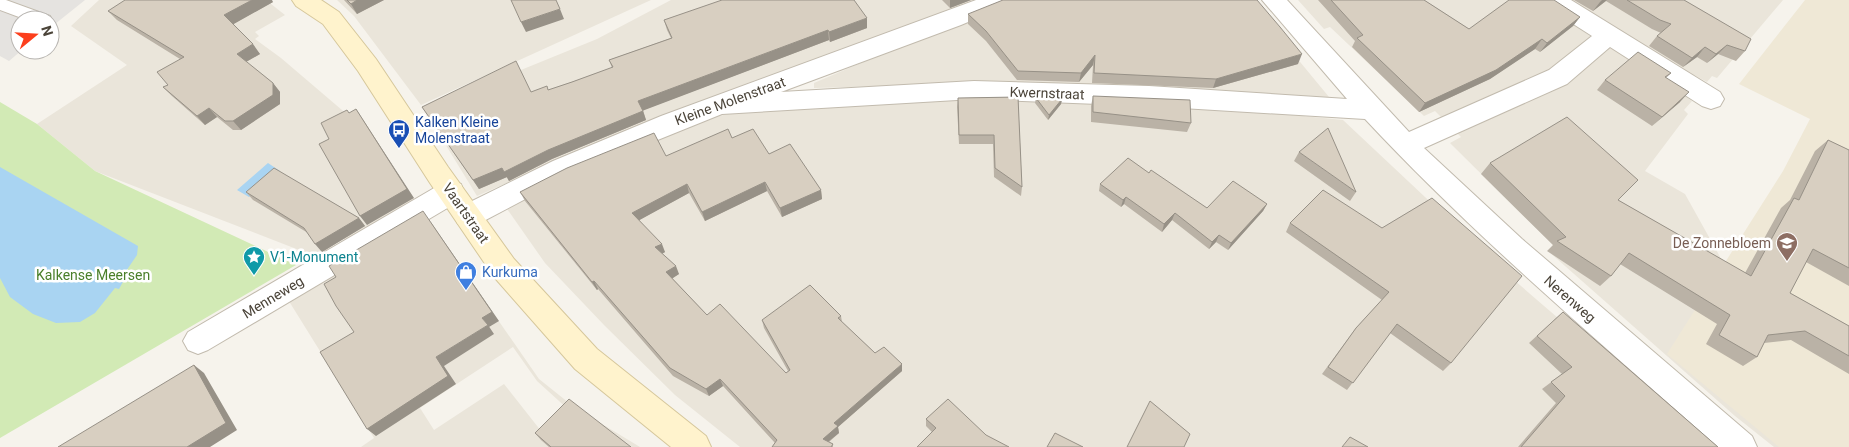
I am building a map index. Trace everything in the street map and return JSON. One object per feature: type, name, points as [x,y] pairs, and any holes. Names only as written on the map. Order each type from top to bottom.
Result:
[{"type":"main road","name":"Vaartstraat","points":[[304,0],[331,18],[367,64],[451,192],[504,268],[586,359],[695,447]]},
{"type":"street","name":"Kleine Molenstraat","points":[[468,216],[562,168],[670,123],[953,19],[998,0]]},
{"type":"street","name":"Nerenweg","points":[[1274,0],[1370,110],[1405,145],[1557,288],[1741,447]]},
{"type":"street","points":[[1553,0],[1711,99]]},
{"type":"street","points":[[1405,145],[1558,78],[1609,35]]},
{"type":"street","name":"Kwernstraat","points":[[724,104],[974,90],[1148,96],[1370,110]]},
{"type":"street","name":"Menneweg","points":[[198,341],[451,192]]},
{"type":"lane","points":[[0,4],[16,10]]},
{"type":"shaded area","points":[[0,0],[85,0],[60,20],[60,10],[10,10],[10,60],[9,61],[0,56]]},
{"type":"shaded area","points":[[99,0],[266,0],[285,15],[255,32],[259,36],[255,39],[281,58],[356,122],[363,119],[417,203],[539,379],[574,407],[640,447],[361,447],[374,438],[287,298],[348,241],[340,237],[323,254],[317,257],[95,171],[37,124],[127,65],[71,26]],"holes":[[[513,347],[537,381],[570,411],[545,436],[504,384],[434,430],[420,408]]]},
{"type":"shaded area","points":[[337,0],[651,0],[421,105],[354,16]]},
{"type":"shaded area","points":[[671,0],[974,0],[833,58],[660,116],[477,196],[428,116],[504,77],[597,39]]},
{"type":"shaded area","points":[[1008,0],[1249,0],[1329,97],[1315,102],[1223,90],[1026,82],[814,88],[814,83]]},
{"type":"shaded area","points":[[1298,0],[1783,0],[1717,78],[1712,76],[1707,82],[1694,75],[1676,90],[1692,101],[1684,110],[1688,114],[1645,171],[1685,194],[1826,447],[1774,447],[1735,416],[1548,251],[1555,247],[1450,143],[1461,137],[1435,111],[1424,116],[1330,27],[1324,29]]},
{"type":"shaded area","name":"De Zonnebloem","points":[[1805,0],[1849,0],[1849,447],[1779,447],[1667,354],[1783,171],[1810,119],[1739,84]]},
{"type":"shaded area","points":[[1015,98],[1121,98],[1343,120],[1507,274],[1708,447],[740,447],[675,395],[604,325],[545,263],[505,206],[696,122],[739,111],[910,101]]},
{"type":"green space","name":"Kalkense Meersen","points":[[0,102],[37,124],[95,171],[296,265],[0,438]]},
{"type":"water","points":[[268,163],[280,171],[249,197],[237,190]]},
{"type":"water","points":[[0,167],[138,246],[137,255],[122,277],[124,280],[119,289],[115,288],[95,313],[80,322],[56,323],[33,314],[10,297],[0,278]]},
{"type":"building","points":[[125,0],[252,0],[224,15],[253,44],[237,54],[273,83],[273,95],[233,121],[225,121],[209,108],[197,116],[163,87],[168,85],[157,72],[184,57],[108,11]]},
{"type":"building","points":[[347,0],[357,0],[351,4]]},
{"type":"building","points":[[511,0],[556,0],[560,9],[521,22]]},
{"type":"building","points":[[722,0],[854,0],[867,18],[829,32],[828,30],[638,101],[643,111],[548,150],[504,172],[502,168],[473,180],[422,107],[516,61],[531,92],[547,86],[548,90],[572,82],[613,67],[609,60],[672,38],[664,20]]},
{"type":"building","points":[[1003,0],[1257,0],[1302,54],[1216,79],[1094,73],[1095,55],[1081,73],[1018,71],[986,31],[968,14]]},
{"type":"building","points":[[1331,0],[1424,0],[1469,29],[1509,0],[1554,0],[1580,17],[1547,43],[1542,39],[1496,70],[1425,103],[1357,38],[1363,35]]},
{"type":"building","points":[[1627,0],[1684,0],[1751,39],[1745,51],[1727,45],[1716,54],[1705,47],[1692,58],[1657,36],[1671,24],[1660,20]]},
{"type":"building","points":[[1638,52],[1671,73],[1665,77],[1689,92],[1662,117],[1605,80]]},
{"type":"building","points":[[1093,96],[1190,100],[1191,123],[1093,112]]},
{"type":"building","points":[[1018,97],[1022,187],[995,168],[994,135],[959,135],[958,98]]},
{"type":"building","points":[[1036,98],[1062,99],[1049,115]]},
{"type":"building","points":[[356,109],[407,189],[360,216],[319,144],[329,139],[321,123],[347,110],[349,113]]},
{"type":"building","points":[[1567,117],[1638,180],[1618,200],[1751,276],[1794,198],[1799,200],[1828,140],[1849,150],[1849,268],[1813,249],[1790,293],[1849,326],[1849,356],[1805,331],[1768,335],[1757,357],[1719,335],[1730,315],[1629,253],[1611,276],[1557,241],[1566,237],[1490,163]]},
{"type":"building","points":[[1328,128],[1356,192],[1299,152]]},
{"type":"building","points":[[728,129],[732,138],[753,129],[769,154],[790,144],[821,190],[780,208],[765,182],[702,212],[687,184],[632,213],[662,244],[655,247],[676,266],[666,272],[707,315],[720,304],[786,373],[790,370],[762,320],[810,285],[841,316],[838,318],[875,353],[884,347],[902,364],[834,423],[838,426],[823,439],[833,444],[831,447],[772,447],[777,440],[720,379],[706,389],[670,368],[594,281],[592,282],[520,192],[567,168],[654,133],[666,156]]},
{"type":"building","points":[[1128,158],[1149,173],[1151,170],[1207,208],[1233,181],[1267,204],[1231,243],[1219,235],[1212,242],[1175,213],[1164,224],[1126,197],[1123,200],[1100,184]]},
{"type":"building","points":[[274,168],[359,218],[315,244],[304,228],[246,192]]},
{"type":"building","points":[[1323,190],[1382,228],[1432,198],[1522,276],[1451,363],[1397,324],[1353,383],[1328,367],[1356,328],[1389,292],[1290,223]]},
{"type":"building","points":[[423,211],[492,312],[482,318],[488,325],[436,357],[448,376],[367,429],[320,352],[354,332],[324,284],[336,277],[329,266]]},
{"type":"building","points":[[1563,312],[1718,447],[1521,447],[1565,396],[1551,382],[1572,367],[1537,336]]},
{"type":"building","points":[[194,365],[226,423],[187,447],[58,447]]},
{"type":"building","points":[[569,399],[631,447],[551,447],[535,433]]},
{"type":"building","points":[[948,399],[986,435],[1009,447],[917,447],[936,428],[926,419]]},
{"type":"building","points":[[1150,401],[1190,434],[1184,447],[1127,447]]},
{"type":"building","points":[[1055,433],[1083,447],[1047,447]]},
{"type":"building","points":[[1350,437],[1368,447],[1342,447]]},
{"type":"place","name":"Kalken Kleine Molenstraat","points":[[399,149]]},
{"type":"place","name":"De Zonnebloem","points":[[1787,262]]},
{"type":"place","name":"V1-Monument","points":[[254,276]]},
{"type":"place","name":"Kurkuma","points":[[466,291]]}]
